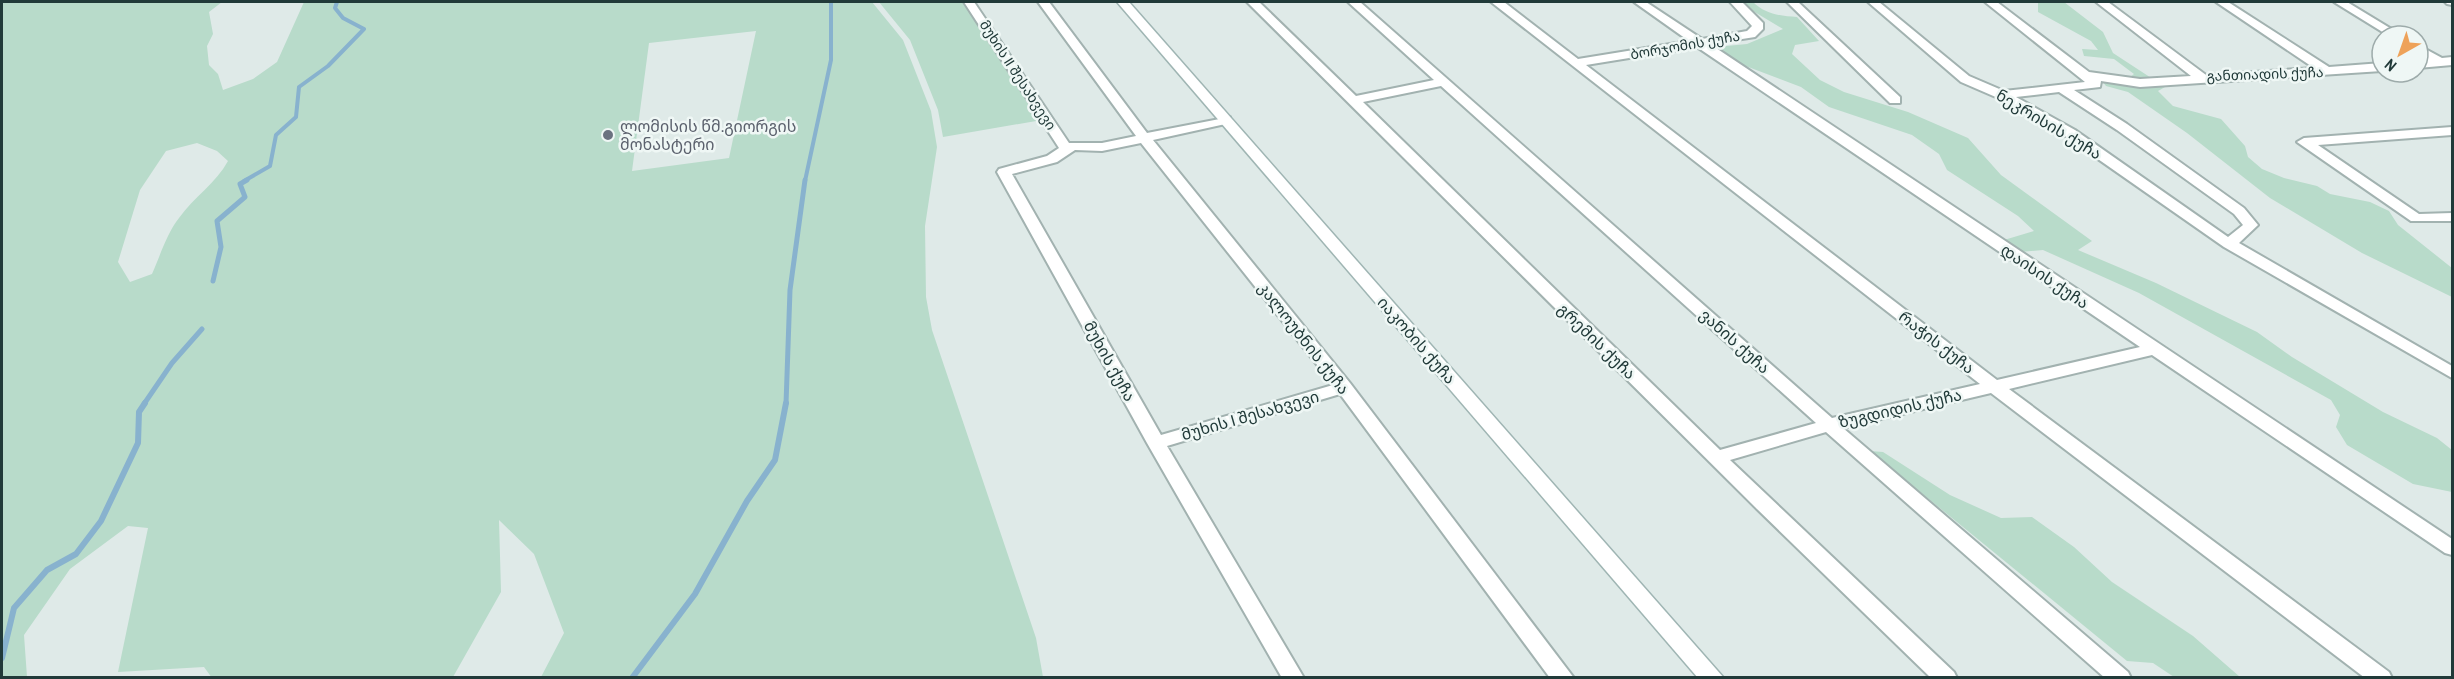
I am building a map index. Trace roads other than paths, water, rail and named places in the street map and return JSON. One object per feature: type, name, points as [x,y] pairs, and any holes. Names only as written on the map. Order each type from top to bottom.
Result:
[{"type":"street","name":"მუხის II შესახვევი","points":[[969,2],[1066,148]]},
{"type":"street","name":"კალოუბნის ქუჩა","points":[[1043,2],[1146,139],[1344,387],[1563,678]]},
{"type":"street","name":"იაკობის ქუჩა","points":[[1123,2],[1713,678]]},
{"type":"street","name":"გრემის ქუჩა","points":[[1253,2],[1717,458],[1946,678]]},
{"type":"street","name":"ვანის ქუჩა","points":[[1354,2],[1829,425],[2120,678]]},
{"type":"street","name":"რაჭის ქუჩა","points":[[1497,2],[1994,386],[2381,678]]},
{"type":"street","name":"დაისის ქუჩა","points":[[1639,2],[2452,549]]},
{"type":"street","name":"ბორჯომის ქუჩა","points":[[1576,63],[1751,34],[1759,26],[1736,2]]},
{"type":"street","points":[[1792,2],[1895,100]]},
{"type":"street","name":"ნეკრისის ქუჩა","points":[[1873,2],[1965,79],[2003,94],[2070,133],[2229,244],[2452,373]]},
{"type":"street","points":[[1990,2],[2097,84],[2003,94]]},
{"type":"street","name":"განთიადის ქუჩა","points":[[2101,2],[2203,79],[2370,68]]},
{"type":"street","points":[[2221,2],[2329,72]]},
{"type":"street","points":[[2340,2],[2377,24]]},
{"type":"street","points":[[2430,55],[2446,62]]},
{"type":"street","points":[[2430,63],[2446,62]]},
{"type":"street","points":[[2088,76],[2140,83],[2203,79]]},
{"type":"street","points":[[1355,100],[1443,82]]},
{"type":"street","points":[[2063,89],[2122,127],[2239,211],[2251,225],[2229,244]]},
{"type":"street","name":"მუხის ქუჩა","points":[[1225,120],[1102,147],[1066,148],[1052,159],[1004,172],[1156,443],[1293,678]]},
{"type":"street","points":[[2452,131],[2304,142],[2416,218],[2452,217]]},
{"type":"street","name":"ზუგდიდის ქუჩა","points":[[1717,458],[1829,425],[2154,349]]},
{"type":"street","name":"მუხის I შესახვევი","points":[[1156,443],[1344,387]]},
{"type":"waterway","points":[[244,181],[270,166],[276,135],[296,117],[299,87],[328,66],[364,29],[343,18],[335,8],[337,2]]},
{"type":"waterway","points":[[805,181],[831,60],[831,2]]},
{"type":"waterway","points":[[213,281],[221,247],[217,221],[245,197],[240,184],[247,180]]},
{"type":"waterway","points":[[786,404],[790,290],[805,180]]},
{"type":"waterway","points":[[144,404],[172,363],[202,329]]},
{"type":"waterway","points":[[2,658],[14,608],[47,570],[76,554],[101,521],[138,443],[139,412],[145,403]]},
{"type":"waterway","points":[[632,678],[695,594],[747,501],[775,460],[786,403]]},
{"type":"place","name":"ლომისის წმ.გიორგის მონასტერი","points":[[608,135]]}]
